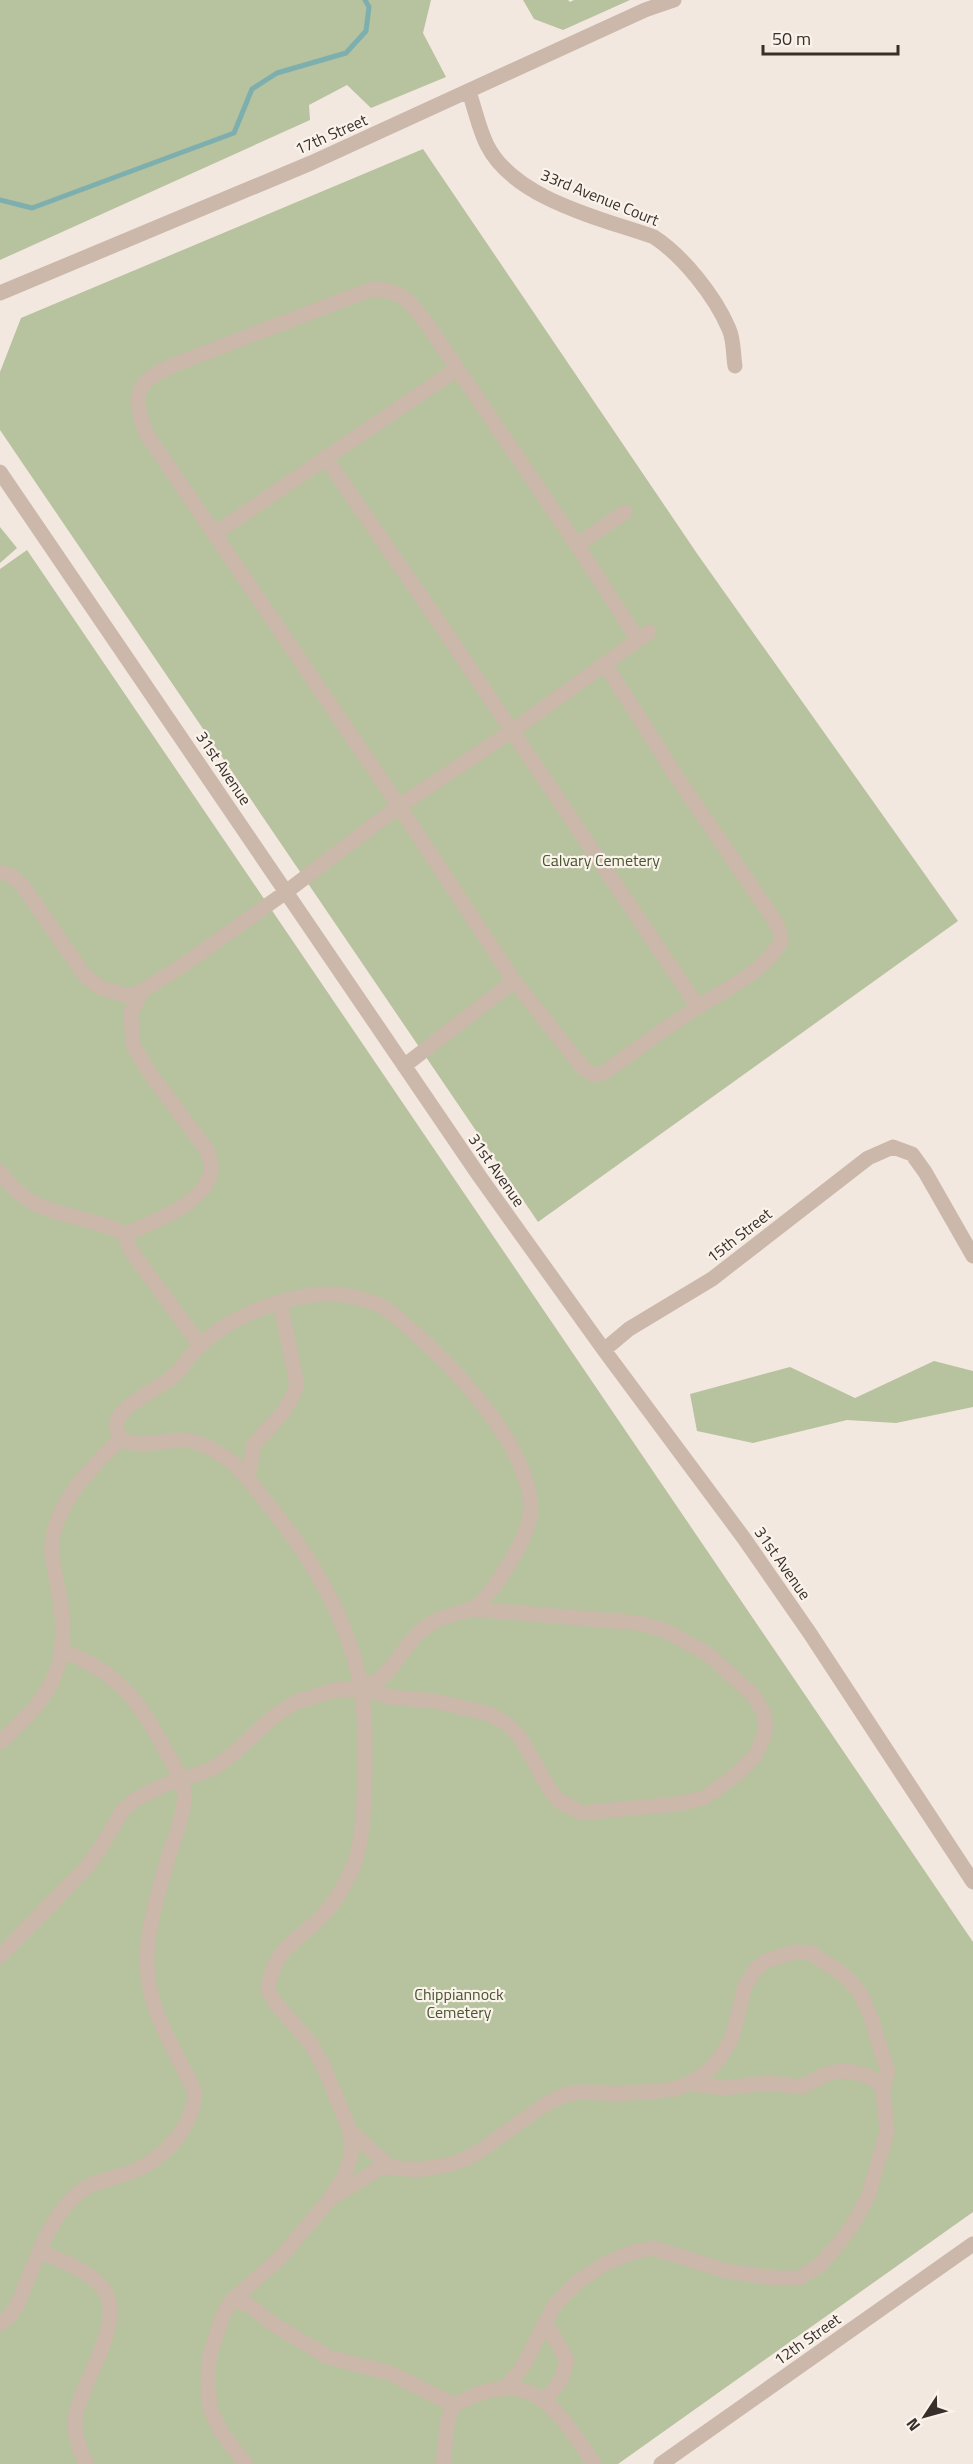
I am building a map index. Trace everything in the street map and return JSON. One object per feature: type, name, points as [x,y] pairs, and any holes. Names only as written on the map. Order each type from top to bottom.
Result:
[{"type":"street","name":"17th Street","points":[[0,293],[311,163],[645,10],[674,0]]},
{"type":"street","name":"33rd Avenue Court","points":[[469,92],[487,145],[522,184],[555,202],[654,237],[668,246],[698,279],[721,313],[730,331],[735,366]]},
{"type":"street","points":[[0,872],[12,876],[24,886],[85,976],[101,988],[128,996],[142,992],[286,892],[399,806],[512,731],[604,664],[644,636],[577,544],[411,302],[395,292],[372,289],[151,375],[142,386],[136,404],[146,433],[399,806],[514,981],[583,1068],[594,1076],[605,1072],[698,1007],[764,965],[781,942],[780,933],[604,664]]},
{"type":"street","points":[[214,534],[457,369]]},
{"type":"street","points":[[325,457],[698,1007]]},
{"type":"street","name":"31st Avenue","points":[[0,472],[507,1216],[743,1537],[910,1784],[973,1882]]},
{"type":"street","points":[[577,544],[625,512]]},
{"type":"street","points":[[404,1066],[514,981]]},
{"type":"street","points":[[0,1172],[20,1194],[39,1207],[125,1234],[180,1209],[197,1195],[209,1180],[212,1164],[207,1150],[148,1072],[133,1045],[131,1013],[142,992]]},
{"type":"street","name":"15th Street","points":[[604,1350],[629,1329],[712,1279],[868,1158],[893,1147],[912,1155],[918,1163],[973,1256]]},
{"type":"street","points":[[125,1234],[129,1248],[200,1346]]},
{"type":"street","points":[[246,2464],[221,2432],[210,2409],[209,2358],[223,2315],[231,2301],[280,2258],[330,2199],[345,2175],[351,2155],[350,2131],[324,2067],[311,2044],[274,2001],[268,1990],[273,1965],[283,1950],[317,1922],[345,1883],[355,1861],[364,1796],[365,1749],[361,1688],[354,1657],[332,1602],[287,1527],[248,1478],[222,1455],[191,1441],[133,1445],[120,1439],[116,1426],[118,1418],[125,1408],[155,1391],[174,1375],[200,1346],[239,1317],[280,1304],[330,1294],[346,1295],[379,1305],[452,1366],[478,1396],[516,1456],[527,1485],[531,1503],[527,1529],[492,1588],[472,1609]]},
{"type":"street","points":[[248,1478],[254,1444],[282,1414],[297,1384],[280,1304]]},
{"type":"street","points":[[0,1742],[39,1705],[50,1689],[63,1651],[60,1601],[51,1555],[53,1535],[65,1502],[120,1439]]},
{"type":"street","points":[[0,1956],[86,1868],[123,1810],[136,1799],[162,1786],[212,1769],[232,1755],[274,1716],[296,1702],[335,1690],[361,1688],[381,1679],[407,1644],[424,1628],[448,1615],[472,1609],[638,1623],[664,1630],[708,1654],[753,1695],[763,1711],[766,1725],[763,1739],[755,1756],[736,1775],[704,1798],[677,1804],[582,1813],[559,1801],[550,1790],[520,1737],[507,1724],[490,1714],[434,1701],[390,1697],[361,1688]]},
{"type":"street","points":[[0,2324],[13,2314],[46,2234],[60,2212],[88,2186],[145,2166],[166,2151],[188,2121],[194,2106],[195,2093],[155,2012],[147,1957],[152,1924],[169,1856],[183,1813],[185,1799],[180,1780],[148,1718],[134,1698],[85,1659],[63,1651]]},
{"type":"street","points":[[330,2199],[380,2168],[416,2170],[463,2160],[480,2151],[544,2105],[564,2095],[581,2092],[617,2094],[670,2090],[689,2084],[707,2072],[719,2059],[732,2038],[745,1986],[755,1970],[764,1962],[795,1952],[811,1953],[844,1975],[861,1994],[888,2072],[883,2086],[887,2132],[868,2197],[852,2226],[819,2266],[799,2278],[774,2278],[726,2271],[653,2248],[630,2253],[605,2264],[577,2282],[554,2306],[522,2368],[506,2389]]},
{"type":"street","points":[[689,2084],[725,2088],[768,2083],[801,2087],[824,2075],[840,2071],[868,2076],[883,2086]]},
{"type":"street","points":[[350,2131],[390,2167]]},
{"type":"street","name":"12th Street","points":[[661,2464],[973,2244]]},
{"type":"street","points":[[39,2251],[62,2261],[99,2284],[107,2295],[111,2313],[109,2326],[81,2398],[75,2420],[77,2440],[87,2464]]},
{"type":"street","points":[[231,2301],[248,2304],[273,2324],[328,2357],[390,2373],[454,2405]]},
{"type":"street","points":[[545,2401],[561,2380],[567,2360],[546,2323]]},
{"type":"street","points":[[443,2464],[448,2419],[454,2405],[480,2393],[506,2389],[537,2395],[545,2401],[565,2420],[594,2464]]},
{"type":"green space","points":[[0,0],[431,0],[423,33],[446,77],[371,108],[347,85],[309,105],[310,120],[0,260]]},
{"type":"green space","points":[[523,0],[568,0],[570,2],[574,0],[630,0],[563,30],[534,19]]},
{"type":"green space","name":"Calvary Cemetery","points":[[423,149],[698,555],[958,921],[538,1222],[0,430],[0,372],[21,318]]},
{"type":"green space","points":[[0,527],[17,548],[0,563]]},
{"type":"green space","name":"Chippiannock Cemetery","points":[[27,550],[973,1942],[973,2212],[618,2464],[0,2464],[0,569]]},
{"type":"green space","points":[[934,1361],[973,1371],[973,1407],[896,1423],[847,1420],[753,1443],[697,1431],[690,1394],[790,1367],[855,1398]]},
{"type":"waterway","points":[[0,200],[32,208],[234,133],[252,89],[277,73],[346,53],[366,31],[369,7],[365,0]]}]
